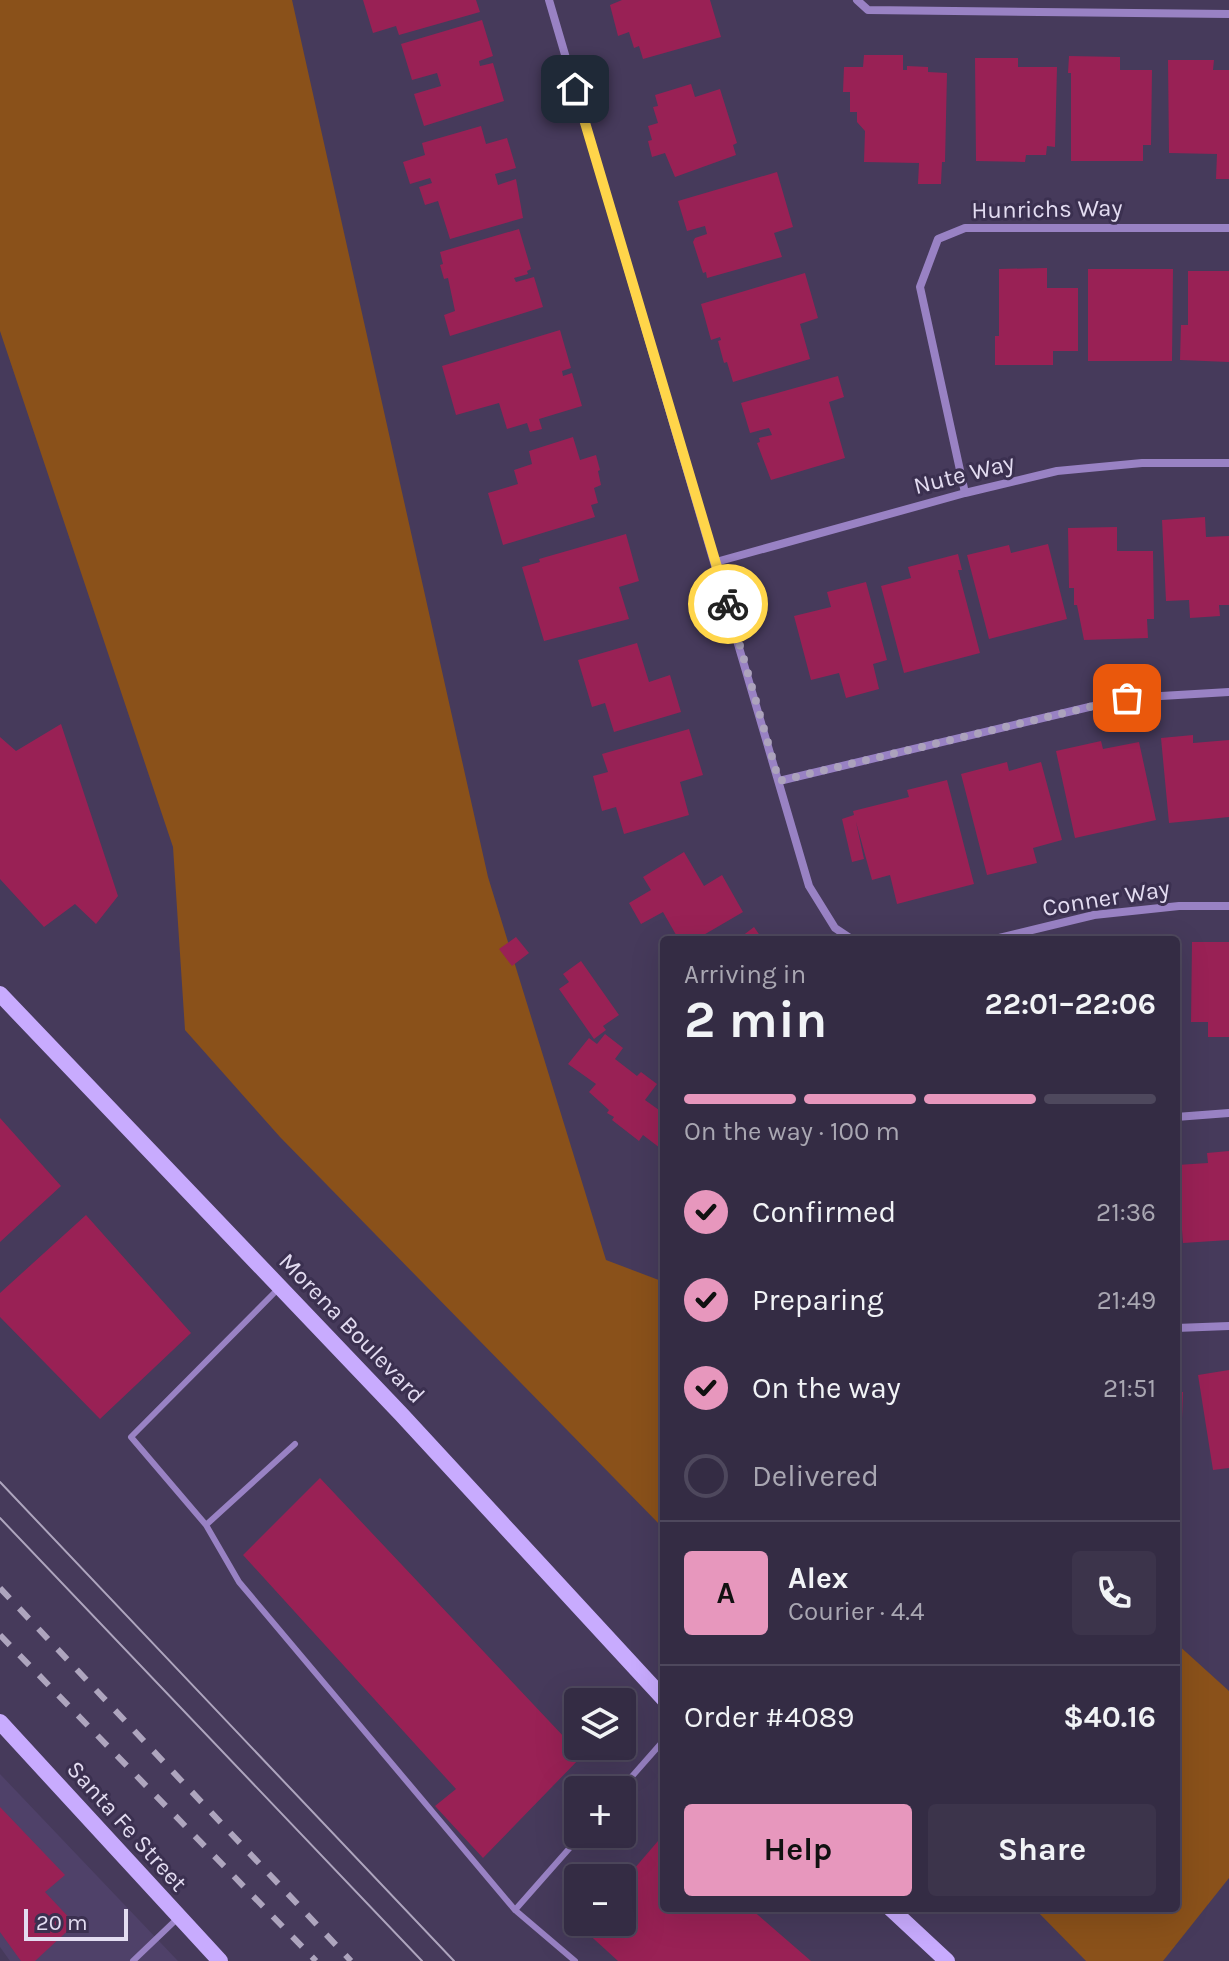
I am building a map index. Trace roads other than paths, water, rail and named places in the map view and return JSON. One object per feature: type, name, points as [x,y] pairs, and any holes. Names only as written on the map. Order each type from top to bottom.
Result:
[{"type":"main road","name":"Morena Boulevard","points":[[0,994],[280,1287],[660,1695]]},
{"type":"main road","name":"Santa Fe Street","points":[[0,1722],[220,1961]]},
{"type":"main road","points":[[894,1912],[947,1961]]},
{"type":"street","points":[[549,0],[809,886],[835,928],[847,936]]},
{"type":"street","points":[[857,0],[868,10],[1229,14]]},
{"type":"street","name":"Hunrichs Way","points":[[965,493],[920,287],[938,239],[965,228],[1229,228]]},
{"type":"street","name":"Nute Way","points":[[716,562],[965,493],[1057,471],[1142,463],[1229,463]]},
{"type":"street","points":[[779,781],[1127,698],[1229,692]]},
{"type":"street","name":"Conner Way","points":[[1007,936],[1094,915],[1179,906],[1229,906]]},
{"type":"street","points":[[1180,1117],[1229,1113]]},
{"type":"street","points":[[1180,1328],[1229,1326]]},
{"type":"lane","points":[[280,1287],[131,1437],[206,1525],[239,1582],[515,1910],[575,1961]]},
{"type":"lane","points":[[206,1525],[295,1444]]},
{"type":"lane","points":[[632,1776],[660,1745]]},
{"type":"lane","points":[[515,1910],[570,1848]]},
{"type":"lane","points":[[133,1961],[179,1917]]},
{"type":"tram line","points":[[0,1482],[454,1961]]},
{"type":"tram line","points":[[0,1518],[422,1961]]},
{"type":"railway","points":[[0,1588],[351,1961]]},
{"type":"railway","points":[[0,1635],[316,1961]]}]
